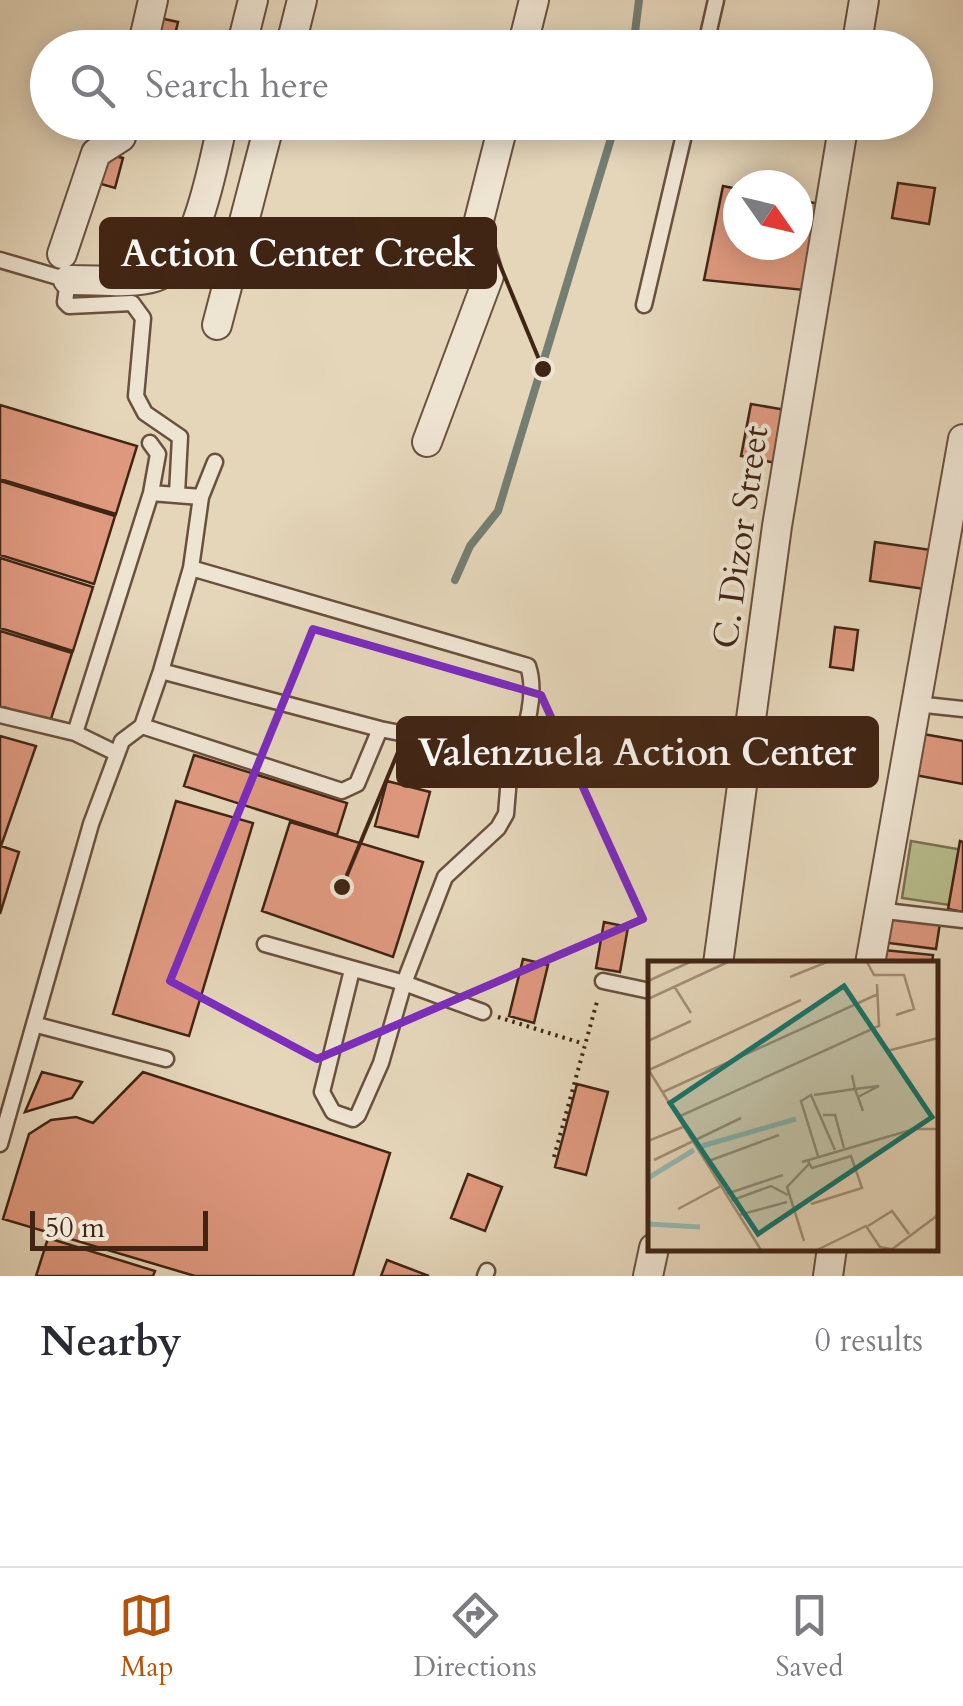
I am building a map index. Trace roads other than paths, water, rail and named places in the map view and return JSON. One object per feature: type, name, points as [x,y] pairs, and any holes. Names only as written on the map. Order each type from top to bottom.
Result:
[{"type":"street","points":[[146,30],[153,0]]},
{"type":"street","points":[[246,30],[253,0]]},
{"type":"street","points":[[294,30],[302,0]]},
{"type":"street","points":[[526,30],[534,0]]},
{"type":"street","points":[[859,30],[864,0]]},
{"type":"street","points":[[116,140],[96,153],[65,267],[160,275],[197,226],[218,140]]},
{"type":"street","points":[[217,325],[265,140]]},
{"type":"street","points":[[427,442],[489,276],[476,232],[499,140]]},
{"type":"street","name":"C. Dizor Street","points":[[718,961],[777,526],[841,140]]},
{"type":"street","points":[[870,961],[963,440]]},
{"type":"street","points":[[648,1276],[653,1251]]},
{"type":"street","points":[[828,1276],[832,1251]]},
{"type":"lane","points":[[709,30],[716,0]]},
{"type":"lane","points":[[644,304],[683,140]]},
{"type":"lane","points":[[0,260],[65,267],[64,302],[68,306],[132,303],[141,312],[136,396],[145,413],[180,437],[178,494]]},
{"type":"lane","points":[[75,733],[151,493],[158,454],[150,443]]},
{"type":"lane","points":[[0,1144],[37,1025],[91,824],[116,754],[122,741],[142,726],[161,672],[191,568],[201,497],[215,462]]},
{"type":"lane","points":[[151,493],[201,497]]},
{"type":"lane","points":[[191,568],[528,666],[533,679],[523,738],[510,753],[506,814],[498,828],[445,877],[404,982],[381,1063],[354,1119],[333,1112],[322,1092],[352,970]]},
{"type":"lane","points":[[161,672],[380,730],[510,753]]},
{"type":"lane","points":[[916,704],[963,710]]},
{"type":"lane","points":[[0,714],[75,733],[116,754]]},
{"type":"lane","points":[[142,726],[342,791],[358,784],[380,730]]},
{"type":"lane","points":[[877,910],[963,920]]},
{"type":"lane","points":[[265,944],[404,982],[483,1012]]},
{"type":"lane","points":[[603,981],[648,991]]},
{"type":"lane","points":[[37,1025],[166,1059]]},
{"type":"waterway","points":[[635,30],[639,0]]},
{"type":"waterway","points":[[455,580],[470,546],[498,511],[611,140]]},
{"type":"place","name":"Action Center Creek","points":[[543,369]]},
{"type":"place","name":"Valenzuela Action Center","points":[[342,887]]}]
